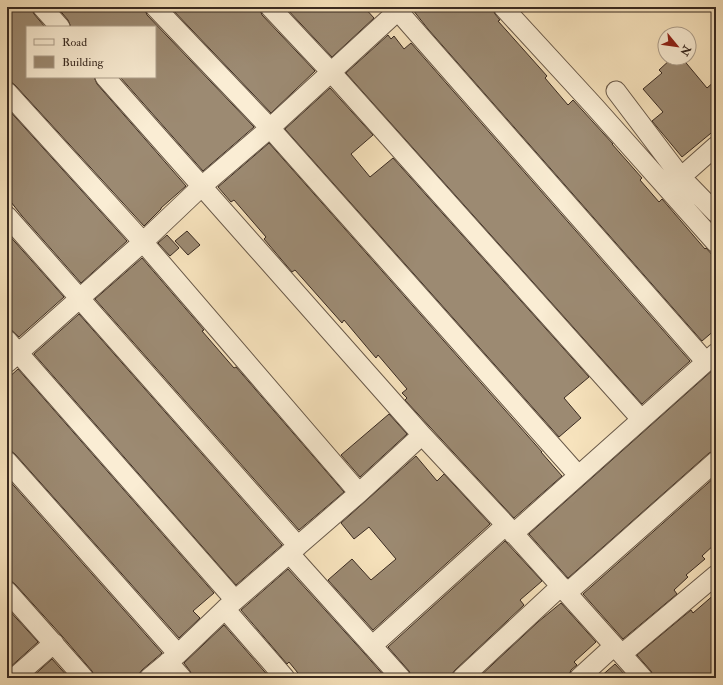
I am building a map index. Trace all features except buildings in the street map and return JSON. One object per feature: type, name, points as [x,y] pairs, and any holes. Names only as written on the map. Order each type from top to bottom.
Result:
[{"type":"street","points":[[42,7],[59,26]]},
{"type":"street","points":[[155,7],[270,128],[578,475]]},
{"type":"street","points":[[270,7],[641,420]]},
{"type":"street","points":[[503,7],[594,106],[716,243]]},
{"type":"street","points":[[285,678],[230,605],[11,352],[80,298],[143,242],[202,186],[270,128],[393,11],[711,358],[578,475],[510,529],[372,646]]},
{"type":"street","points":[[105,78],[422,435],[510,529],[643,678]]},
{"type":"street","points":[[616,91],[681,177],[716,213]]},
{"type":"street","points":[[7,92],[143,242],[359,493]]},
{"type":"street","points":[[681,177],[716,146]]},
{"type":"street","points":[[7,216],[80,298],[294,550],[372,646],[401,678]]},
{"type":"street","points":[[149,678],[173,658],[230,605],[359,493],[422,435]]},
{"type":"street","points":[[7,461],[173,658],[182,678]]},
{"type":"street","points":[[462,678],[564,589],[716,461]]},
{"type":"street","points":[[579,678],[716,575]]},
{"type":"street","points":[[7,590],[84,678]]},
{"type":"street","points":[[14,678],[54,643]]}]
